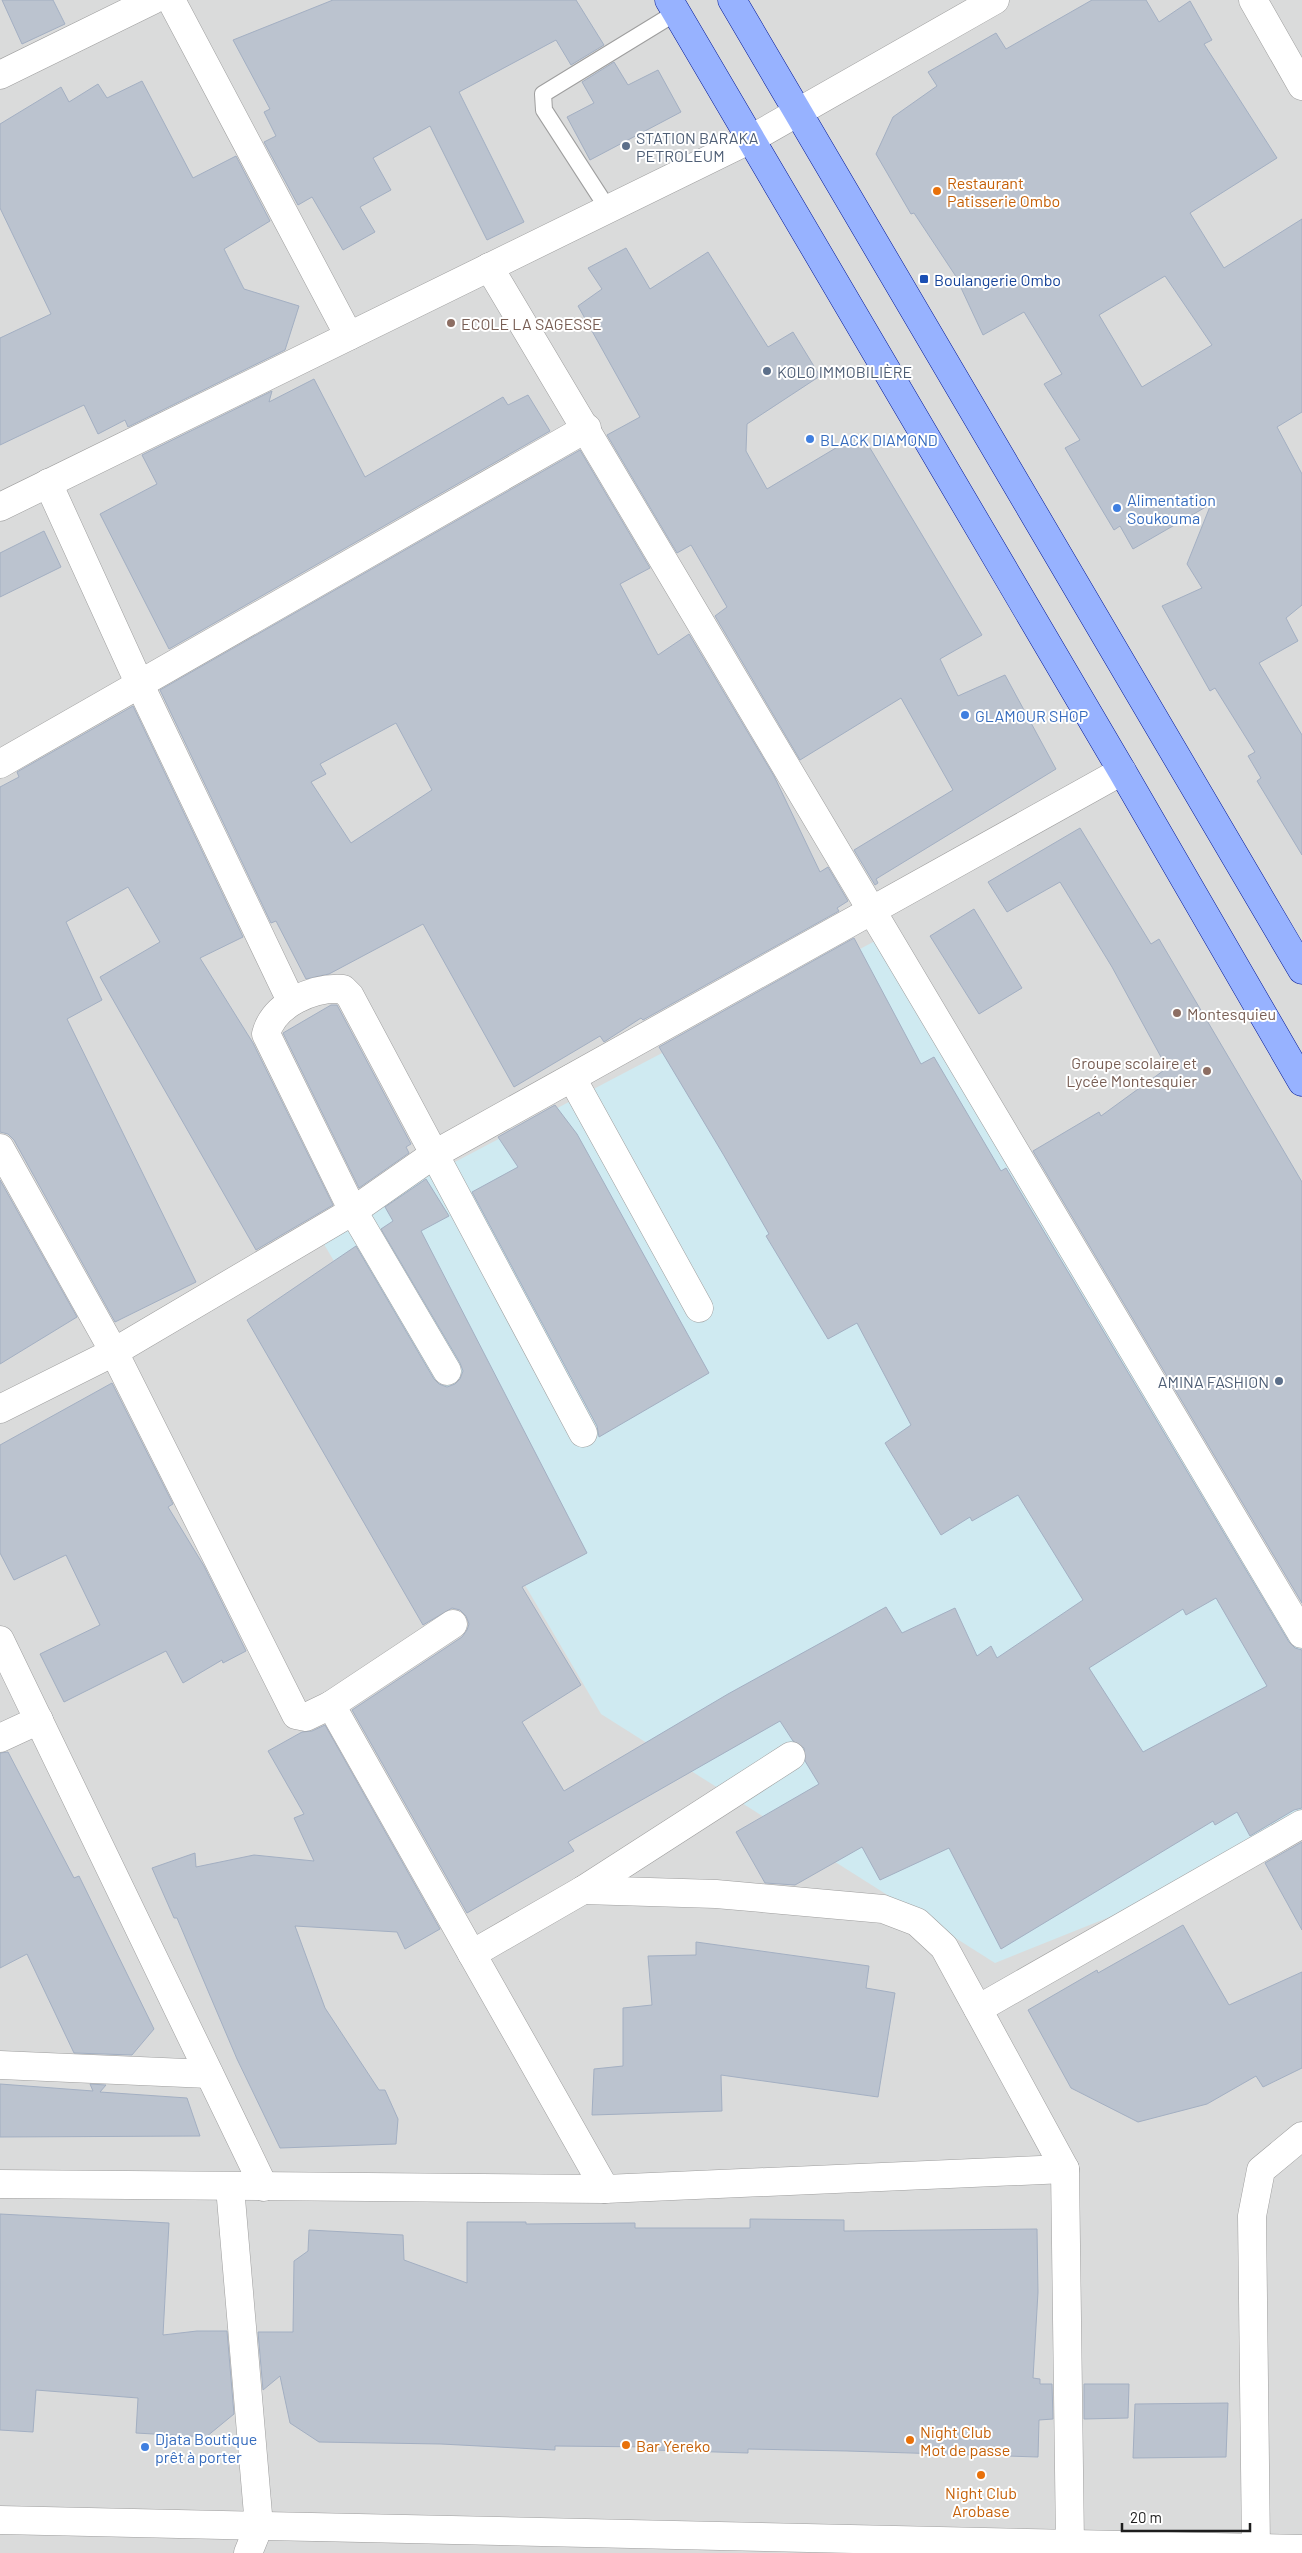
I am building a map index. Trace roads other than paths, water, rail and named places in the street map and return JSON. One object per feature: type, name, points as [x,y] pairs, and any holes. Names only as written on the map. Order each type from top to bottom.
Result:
[{"type":"main road","points":[[732,0],[1302,970]]},
{"type":"main road","points":[[673,6],[1122,771],[1302,1082]]},
{"type":"street","points":[[0,75],[153,0]]},
{"type":"street","points":[[171,0],[349,336]]},
{"type":"street","points":[[0,506],[751,139],[995,0]]},
{"type":"street","points":[[1253,0],[1302,86]]},
{"type":"street","points":[[489,267],[587,428],[871,912],[1302,1634]]},
{"type":"street","points":[[0,764],[587,428]]},
{"type":"street","points":[[48,483],[140,685],[291,1001]]},
{"type":"street","points":[[0,1409],[114,1352],[353,1211],[433,1155],[1122,771]]},
{"type":"street","points":[[447,1371],[353,1211],[266,1034],[270,1020],[291,1001],[334,989],[343,990],[350,996],[433,1155],[584,1434]]},
{"type":"street","points":[[572,1078],[699,1308]]},
{"type":"street","points":[[0,1148],[114,1352],[296,1715],[306,1717],[331,1705],[453,1624]]},
{"type":"street","points":[[0,1640],[264,2188]]},
{"type":"street","points":[[331,1705],[605,2189]]},
{"type":"street","points":[[0,1738],[39,1720]]},
{"type":"street","points":[[472,1954],[582,1890],[792,1756]]},
{"type":"street","points":[[978,2009],[1302,1824]]},
{"type":"street","points":[[582,1890],[716,1894],[884,1909],[917,1922],[944,1947],[1065,2169],[1070,2544]]},
{"type":"street","points":[[0,2065],[209,2074]]},
{"type":"street","points":[[1256,2548],[1252,2216],[1260,2170],[1302,2136]]},
{"type":"street","points":[[0,2184],[264,2188],[605,2189],[1065,2169]]},
{"type":"street","points":[[230,2187],[259,2526],[248,2553]]},
{"type":"street","points":[[0,2520],[943,2547],[1070,2544],[1302,2549]]},
{"type":"lane","points":[[608,209],[544,110],[543,94],[673,6]]},
{"type":"place","name":"STATION BARAKA PETROLEUM","points":[[626,146]]},
{"type":"place","name":"Restaurant Patisserie Ombo","points":[[937,191]]},
{"type":"place","name":"Boulangerie Ombo","points":[[924,279]]},
{"type":"place","name":"ECOLE LA SAGESSE","points":[[451,323]]},
{"type":"place","name":"KOLO IMMOBILIÈRE","points":[[767,371]]},
{"type":"place","name":"BLACK DIAMOND","points":[[810,439]]},
{"type":"place","name":"Alimentation Soukouma","points":[[1117,508]]},
{"type":"place","name":"GLAMOUR SHOP","points":[[965,715]]},
{"type":"place","name":"Montesquieu","points":[[1177,1013]]},
{"type":"place","name":"Groupe scolaire et Lycée Montesquier","points":[[1207,1071]]},
{"type":"place","name":"AMINA FASHION","points":[[1279,1381]]},
{"type":"place","name":"Night Club Mot de passe","points":[[910,2440]]},
{"type":"place","name":"Bar Yereko","points":[[626,2445]]},
{"type":"place","name":"Djata Boutique prêt à porter","points":[[145,2447]]},
{"type":"place","name":"Night Club Arobase","points":[[981,2475]]}]
